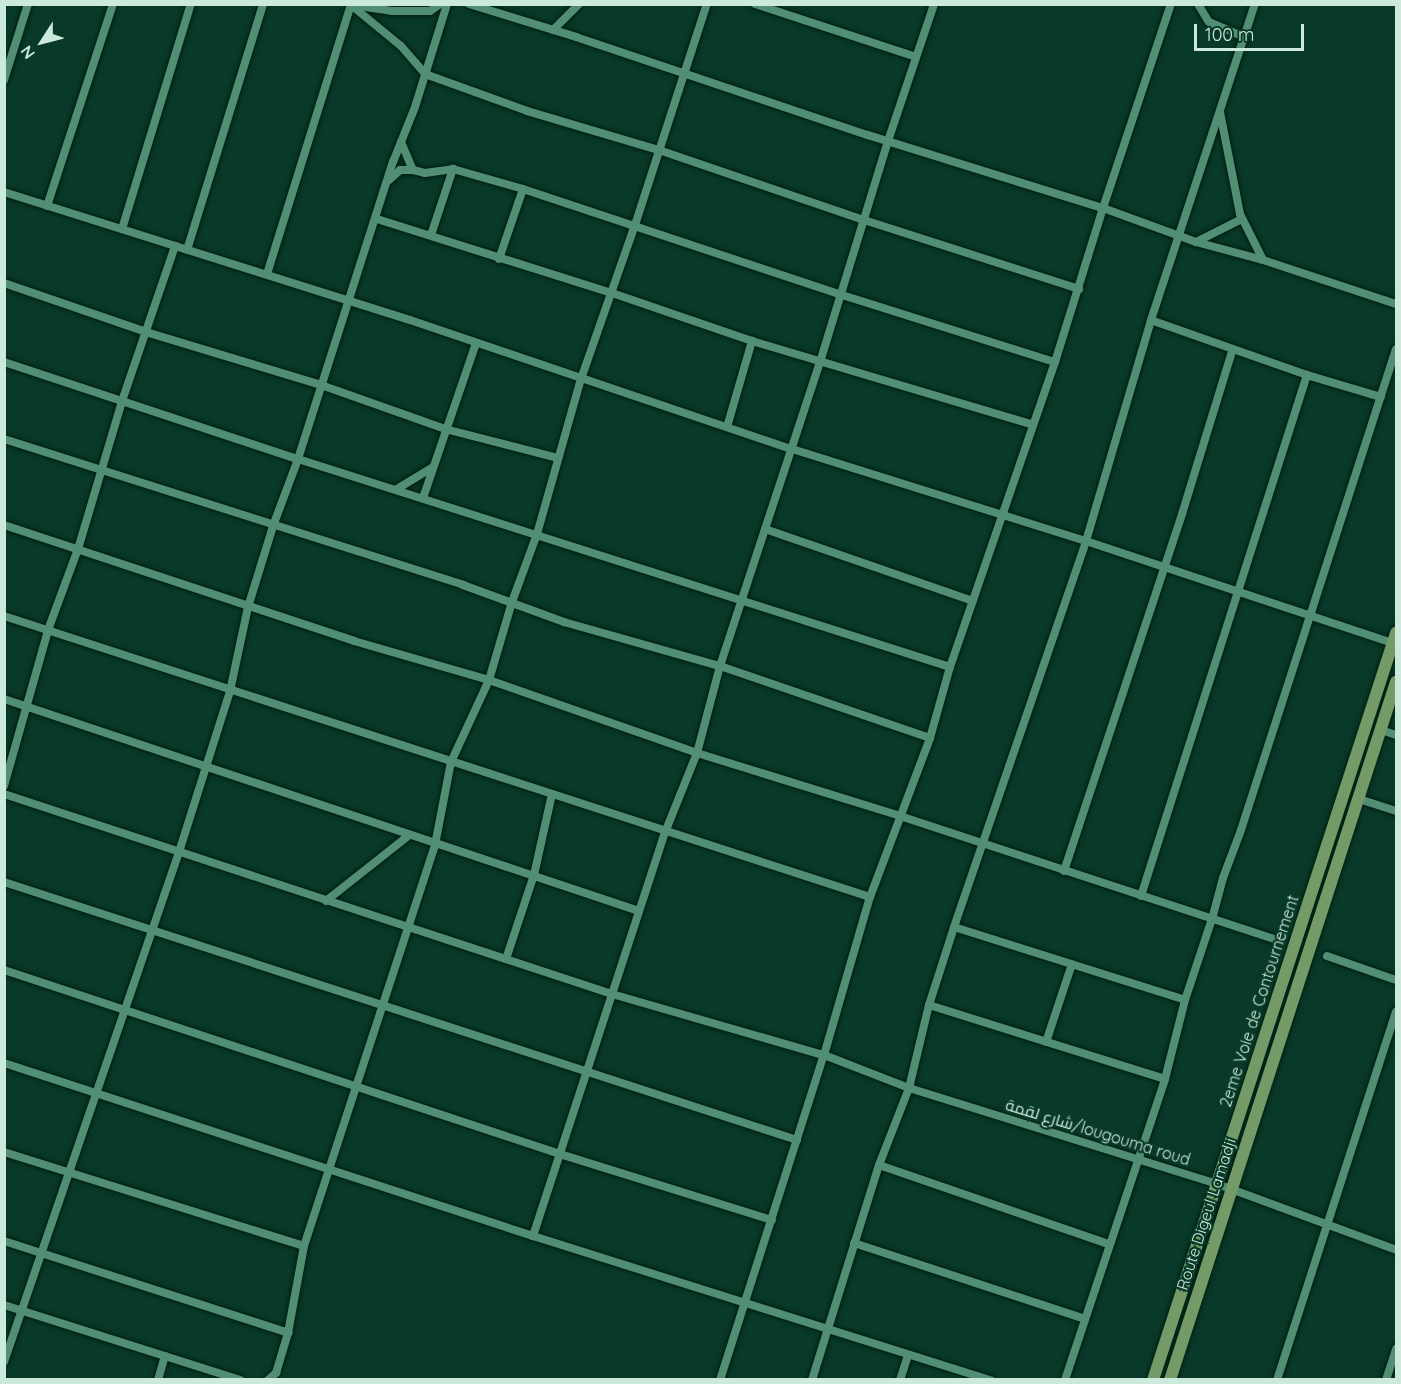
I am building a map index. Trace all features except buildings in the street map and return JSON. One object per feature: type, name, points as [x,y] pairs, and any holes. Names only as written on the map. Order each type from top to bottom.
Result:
[{"type":"main road","name":"2eme Voie de Contournement","points":[[1153,1380],[1395,640]]},
{"type":"main road","name":"Route Digeul Lamadji","points":[[1170,1380],[1396,682]]},
{"type":"street","points":[[4,80],[28,4]]},
{"type":"street","points":[[47,206],[113,4]]},
{"type":"street","points":[[122,229],[191,4]]},
{"type":"street","points":[[187,250],[263,4]]},
{"type":"street","points":[[350,5],[392,11],[430,11],[441,4]]},
{"type":"street","points":[[4,1362],[98,1094],[179,852],[230,691],[248,607],[273,526],[298,459],[447,4]]},
{"type":"street","points":[[469,4],[888,141],[1103,208],[1179,237],[1263,260],[1396,304]]},
{"type":"street","points":[[554,30],[579,4]]},
{"type":"street","points":[[268,1380],[276,1373],[288,1333],[304,1246],[435,845],[452,762],[489,680],[512,602],[537,534],[581,379],[635,225],[707,4]]},
{"type":"street","points":[[755,4],[916,57]]},
{"type":"street","points":[[533,1236],[666,830],[697,753],[720,666],[842,295],[888,141],[934,4]]},
{"type":"street","points":[[720,1380],[824,1055],[870,897],[930,738],[950,667],[1055,362],[1103,208],[1171,4]]},
{"type":"street","points":[[1198,4],[1209,22],[1244,37]]},
{"type":"street","points":[[812,1380],[879,1165],[909,1088],[929,1005],[954,927],[1086,541],[1151,320],[1255,4]]},
{"type":"street","points":[[267,274],[350,5]]},
{"type":"street","points":[[350,5],[401,46],[425,74],[527,111],[659,150],[864,220],[1078,289]]},
{"type":"street","points":[[1220,112],[1242,219],[1263,260]]},
{"type":"street","points":[[401,142],[413,170]]},
{"type":"street","points":[[388,180],[400,170],[425,173],[453,169],[523,189],[842,295],[1055,362]]},
{"type":"street","points":[[431,235],[453,169]]},
{"type":"street","points":[[499,259],[523,189]]},
{"type":"street","points":[[4,192],[349,300],[792,449],[1086,541],[1311,616],[1395,640]]},
{"type":"street","points":[[377,219],[499,259],[612,292],[752,341],[1033,425]]},
{"type":"street","points":[[1196,242],[1242,219]]},
{"type":"street","points":[[4,786],[48,630],[78,549],[122,401],[175,246]]},
{"type":"street","points":[[4,283],[146,332],[321,385],[445,429],[558,458]]},
{"type":"street","points":[[1151,320],[1232,351],[1381,397]]},
{"type":"street","points":[[727,427],[752,341]]},
{"type":"street","points":[[423,498],[476,343]]},
{"type":"street","points":[[1065,1380],[1164,1079],[1185,1000],[1223,878],[1311,616],[1396,349]]},
{"type":"street","points":[[1064,871],[1232,351]]},
{"type":"street","points":[[4,362],[298,459],[950,667]]},
{"type":"street","points":[[1141,896],[1307,375]]},
{"type":"street","points":[[4,439],[512,602],[564,622],[720,666],[930,738]]},
{"type":"street","points":[[397,489],[433,466]]},
{"type":"street","points":[[4,525],[248,607],[489,680],[697,753],[984,843],[1276,940]]},
{"type":"street","points":[[765,529],[973,601]]},
{"type":"street","points":[[4,616],[870,897]]},
{"type":"street","points":[[4,699],[408,836],[534,875],[639,911]]},
{"type":"street","points":[[1381,730],[1396,735]]},
{"type":"street","name":"شارع لقمة/lougouma roud","points":[[4,794],[612,994],[824,1055],[909,1088],[1232,1189],[1396,1250]]},
{"type":"street","points":[[506,959],[534,875],[552,794]]},
{"type":"street","points":[[1359,799],[1396,811]]},
{"type":"street","points":[[326,901],[408,836]]},
{"type":"street","points":[[4,882],[797,1140]]},
{"type":"street","points":[[954,927],[1185,1000]]},
{"type":"street","points":[[1327,956],[1396,980]]},
{"type":"street","points":[[1046,1041],[1072,964]]},
{"type":"street","points":[[4,970],[560,1154],[772,1220]]},
{"type":"street","points":[[929,1005],[1164,1079]]},
{"type":"street","points":[[1277,1380],[1396,1012]]},
{"type":"street","points":[[4,1063],[329,1167],[533,1236],[746,1301],[988,1379]]},
{"type":"street","points":[[4,1152],[304,1246]]},
{"type":"street","points":[[879,1165],[1109,1244]]},
{"type":"street","points":[[4,1241],[288,1333]]},
{"type":"street","points":[[854,1243],[1085,1319]]},
{"type":"street","points":[[4,1305],[240,1380]]},
{"type":"street","points":[[1386,1380],[1396,1349]]},
{"type":"street","points":[[900,1380],[908,1355]]},
{"type":"street","points":[[158,1380],[165,1356]]}]
